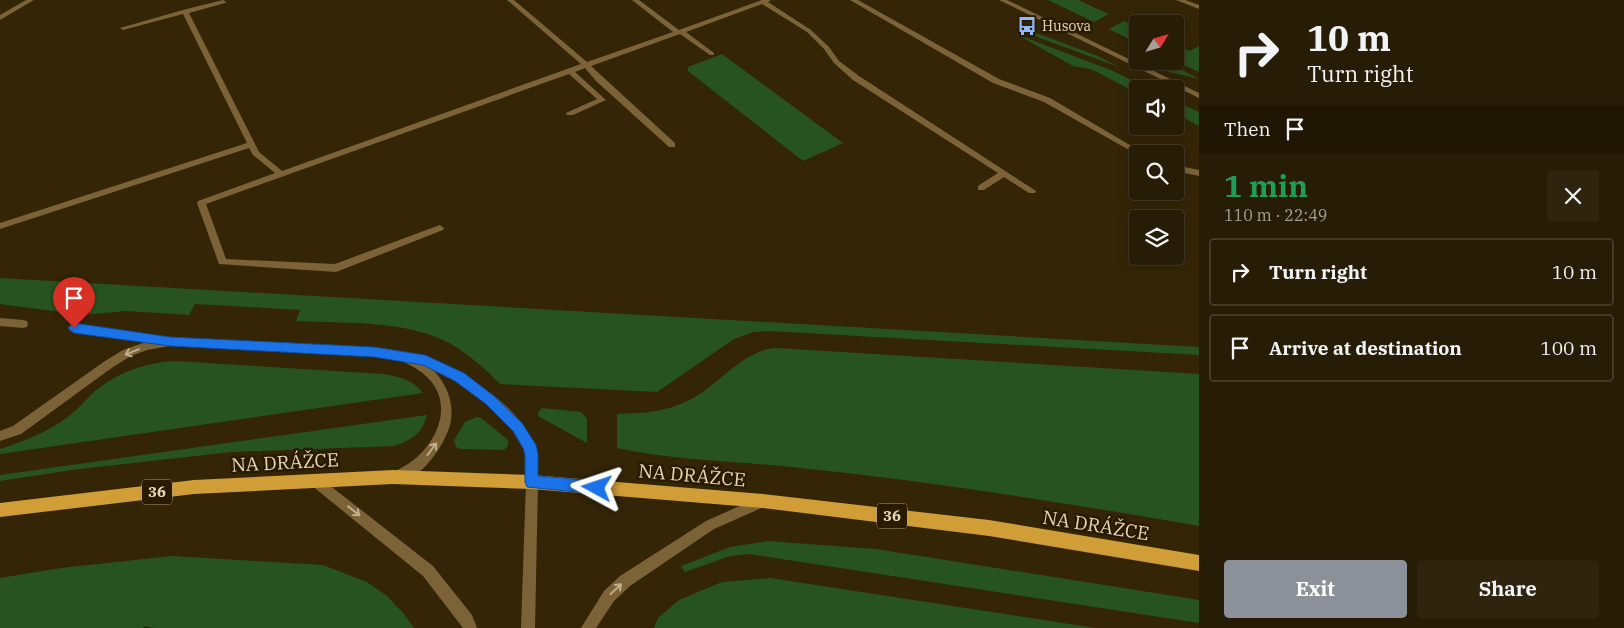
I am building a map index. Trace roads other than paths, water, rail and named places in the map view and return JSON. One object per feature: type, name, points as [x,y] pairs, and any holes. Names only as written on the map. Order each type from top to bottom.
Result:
[{"type":"main road","name":"NA DRÁŽCE","points":[[0,510],[194,487],[394,477],[532,482],[763,501],[989,528],[1199,563]]},
{"type":"street","points":[[0,18],[31,0]]},
{"type":"street","points":[[510,0],[586,65],[672,145]]},
{"type":"street","points":[[635,0],[712,54]]},
{"type":"street","points":[[853,0],[996,81],[1047,100],[1129,147]]},
{"type":"street","points":[[1002,0],[1199,96]]},
{"type":"street","points":[[1179,0],[1199,6]]},
{"type":"street","points":[[123,28],[223,2]]},
{"type":"street","points":[[440,228],[336,268],[222,262],[201,203],[760,2],[809,31],[828,48],[836,62],[856,78],[1032,191]]},
{"type":"street","points":[[185,12],[256,152],[281,174]]},
{"type":"street","points":[[570,71],[602,100],[570,113]]},
{"type":"street","points":[[0,226],[252,144]]},
{"type":"street","points":[[1184,170],[1199,173]]},
{"type":"street","points":[[980,188],[1004,174]]},
{"type":"street","points":[[0,322],[23,324]]},
{"type":"street","points":[[74,328],[170,342],[374,352],[425,360],[460,377],[511,420],[529,445],[532,454],[528,628]]},
{"type":"street","points":[[0,436],[17,430],[127,353],[147,346],[170,342]]},
{"type":"street","points":[[394,477],[404,474],[417,466],[434,449],[440,438],[445,412],[445,397],[436,379],[425,367],[404,356]]},
{"type":"street","points":[[316,481],[428,570],[467,620],[470,628]]},
{"type":"street","points":[[588,628],[609,596],[625,581],[710,525],[763,501]]},
{"type":"place","name":"Husova","points":[[1027,26]]}]
